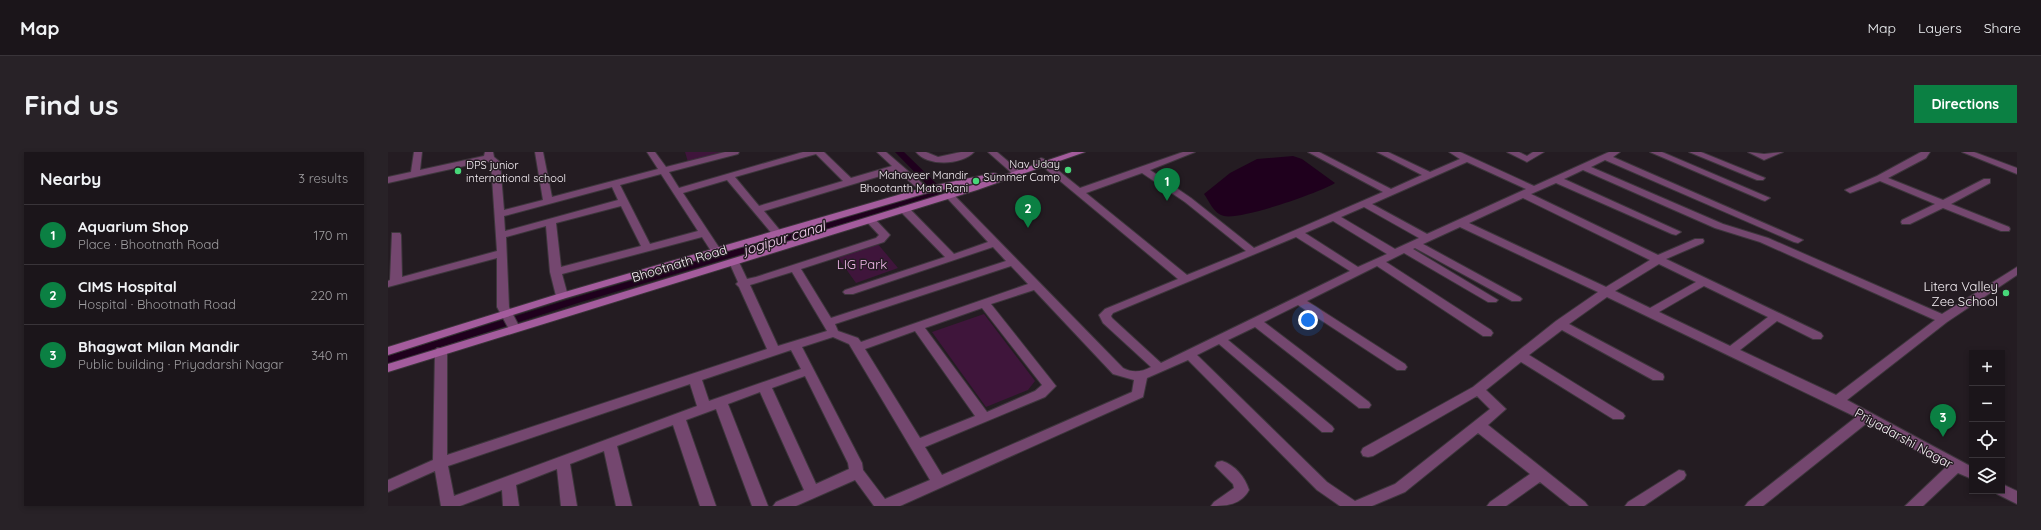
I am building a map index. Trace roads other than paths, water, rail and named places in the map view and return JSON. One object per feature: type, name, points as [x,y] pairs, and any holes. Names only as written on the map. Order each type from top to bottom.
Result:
[{"type":"street","points":[[416,174],[418,152]]},
{"type":"street","points":[[539,152],[548,202]]},
{"type":"street","points":[[652,152],[717,252]]},
{"type":"street","points":[[499,214],[664,172],[735,152]]},
{"type":"street","points":[[678,191],[813,152]]},
{"type":"street","points":[[818,152],[849,182]]},
{"type":"street","points":[[882,152],[929,190]]},
{"type":"street","points":[[920,152],[929,160],[942,160],[970,152]]},
{"type":"street","points":[[992,152],[1017,173]]},
{"type":"street","name":"Bhootnath Road","points":[[388,351],[734,262],[950,196],[1017,173],[1026,172],[1069,152]]},
{"type":"street","name":"Bhootnath Road","points":[[1043,163],[1081,152]]},
{"type":"street","points":[[1079,192],[1191,152]]},
{"type":"street","points":[[1312,152],[1390,192]]},
{"type":"street","points":[[1381,152],[1429,175]]},
{"type":"street","points":[[1454,152],[1662,261],[1817,336]]},
{"type":"street","points":[[1511,152],[1527,159],[1540,152]]},
{"type":"street","points":[[950,196],[1118,371],[1129,376],[1140,375],[1160,368],[1427,238],[1528,192],[1555,178],[1616,152]]},
{"type":"street","points":[[1654,152],[1765,198]]},
{"type":"street","points":[[1693,152],[1760,178]]},
{"type":"street","points":[[1752,152],[1764,157],[1779,152]]},
{"type":"street","points":[[1966,152],[2017,171]]},
{"type":"street","points":[[1850,190],[1880,178],[1923,153]]},
{"type":"street","points":[[388,180],[489,155],[495,162],[502,253],[503,307],[510,320]]},
{"type":"street","points":[[1605,157],[1798,240]]},
{"type":"street","points":[[1160,368],[1107,320],[1105,315],[1467,159]]},
{"type":"street","points":[[1043,163],[1186,280]]},
{"type":"street","points":[[758,209],[899,167]]},
{"type":"street","points":[[1583,167],[1719,226],[1764,240],[1943,319]]},
{"type":"street","points":[[1143,169],[1188,200],[1253,252]]},
{"type":"street","points":[[729,176],[778,234]]},
{"type":"street","name":"Bhootnath Road","points":[[388,368],[441,351],[562,296],[958,182],[989,176],[1002,178]]},
{"type":"street","points":[[1555,178],[1676,232]]},
{"type":"street","points":[[1880,178],[2005,229]]},
{"type":"street","points":[[1906,222],[1987,181]]},
{"type":"street","points":[[615,184],[646,248]]},
{"type":"street","points":[[501,235],[623,202]]},
{"type":"street","points":[[1364,204],[1427,238]]},
{"type":"street","points":[[904,209],[952,258]]},
{"type":"street","points":[[1333,217],[1492,300]]},
{"type":"street","points":[[742,284],[795,269],[814,260],[880,240],[884,235],[870,220]]},
{"type":"street","points":[[551,222],[556,272],[562,296]]},
{"type":"street","name":"Priyadarshi Nagar","points":[[1461,223],[1837,401],[1969,472]]},
{"type":"street","points":[[1297,232],[1358,272]]},
{"type":"street","points":[[556,272],[704,233]]},
{"type":"street","points":[[396,235],[392,283],[502,253]]},
{"type":"street","points":[[1368,452],[1478,390],[1560,324],[1606,291],[1699,241]]},
{"type":"street","points":[[849,292],[996,244]]},
{"type":"street","points":[[1416,244],[1516,299]]},
{"type":"street","points":[[734,262],[742,284],[774,351]]},
{"type":"street","points":[[388,486],[440,463],[795,345],[830,328],[1014,262]]},
{"type":"street","points":[[1378,262],[1487,333]]},
{"type":"street","points":[[795,269],[830,328],[854,341],[939,482]]},
{"type":"street","points":[[1837,401],[1943,319],[2017,270]]},
{"type":"street","points":[[1651,312],[1704,281]]},
{"type":"street","points":[[858,347],[1036,285]]},
{"type":"street","points":[[1299,301],[1401,367]]},
{"type":"street","points":[[916,445],[1040,394],[1050,386],[984,303]]},
{"type":"street","points":[[1731,350],[1777,316]]},
{"type":"street","points":[[1256,322],[1364,405]]},
{"type":"street","points":[[1560,324],[1658,377]]},
{"type":"street","points":[[917,326],[984,418]]},
{"type":"street","points":[[1220,339],[1327,429]]},
{"type":"street","points":[[795,345],[855,464],[856,471],[884,506],[1138,394],[1140,375]]},
{"type":"street","points":[[441,351],[440,463],[449,505],[720,402],[807,371]]},
{"type":"street","points":[[1189,354],[1322,486],[1351,506]]},
{"type":"street","points":[[1521,356],[1618,416]]},
{"type":"street","points":[[695,379],[704,408]]},
{"type":"street","points":[[764,386],[813,492]]},
{"type":"street","points":[[1357,506],[1400,488],[1499,409],[1478,390]]},
{"type":"street","points":[[720,402],[760,506]]},
{"type":"street","points":[[1752,506],[1866,417]]},
{"type":"street","points":[[678,418],[708,506]]},
{"type":"street","points":[[1478,425],[1580,506]]},
{"type":"street","points":[[609,444],[624,506]]},
{"type":"street","points":[[563,462],[569,506]]},
{"type":"street","points":[[1218,506],[1242,490],[1239,481],[1222,466]]},
{"type":"street","points":[[1913,506],[1956,466]]},
{"type":"street","points":[[781,506],[850,476],[856,471]]},
{"type":"street","points":[[1495,506],[1540,474]]},
{"type":"street","points":[[1633,506],[1679,475]]},
{"type":"street","points":[[508,482],[511,506]]},
{"type":"street","points":[[2005,492],[2017,498]]},
{"type":"waterway","name":"jogipur canal","points":[[388,360],[574,301],[847,221],[940,192],[899,152]]},
{"type":"place","name":"Nav Uday Summer Camp","points":[[1068,170]]},
{"type":"place","name":"DPS junior international school","points":[[458,171]]},
{"type":"place","name":"Mahaveer Mandir Bhootanth Mata Rani","points":[[976,181]]},
{"type":"place","name":"Aquarium Shop","points":[[1167,201]]},
{"type":"place","name":"CIMS Hospital","points":[[1028,228]]},
{"type":"place","name":"Litera Valley Zee School","points":[[2006,293]]},
{"type":"place","name":"Bhagwat Milan Mandir","points":[[1943,437]]},
{"type":"park label","name":"LIG Park","points":[[862,264]]}]
